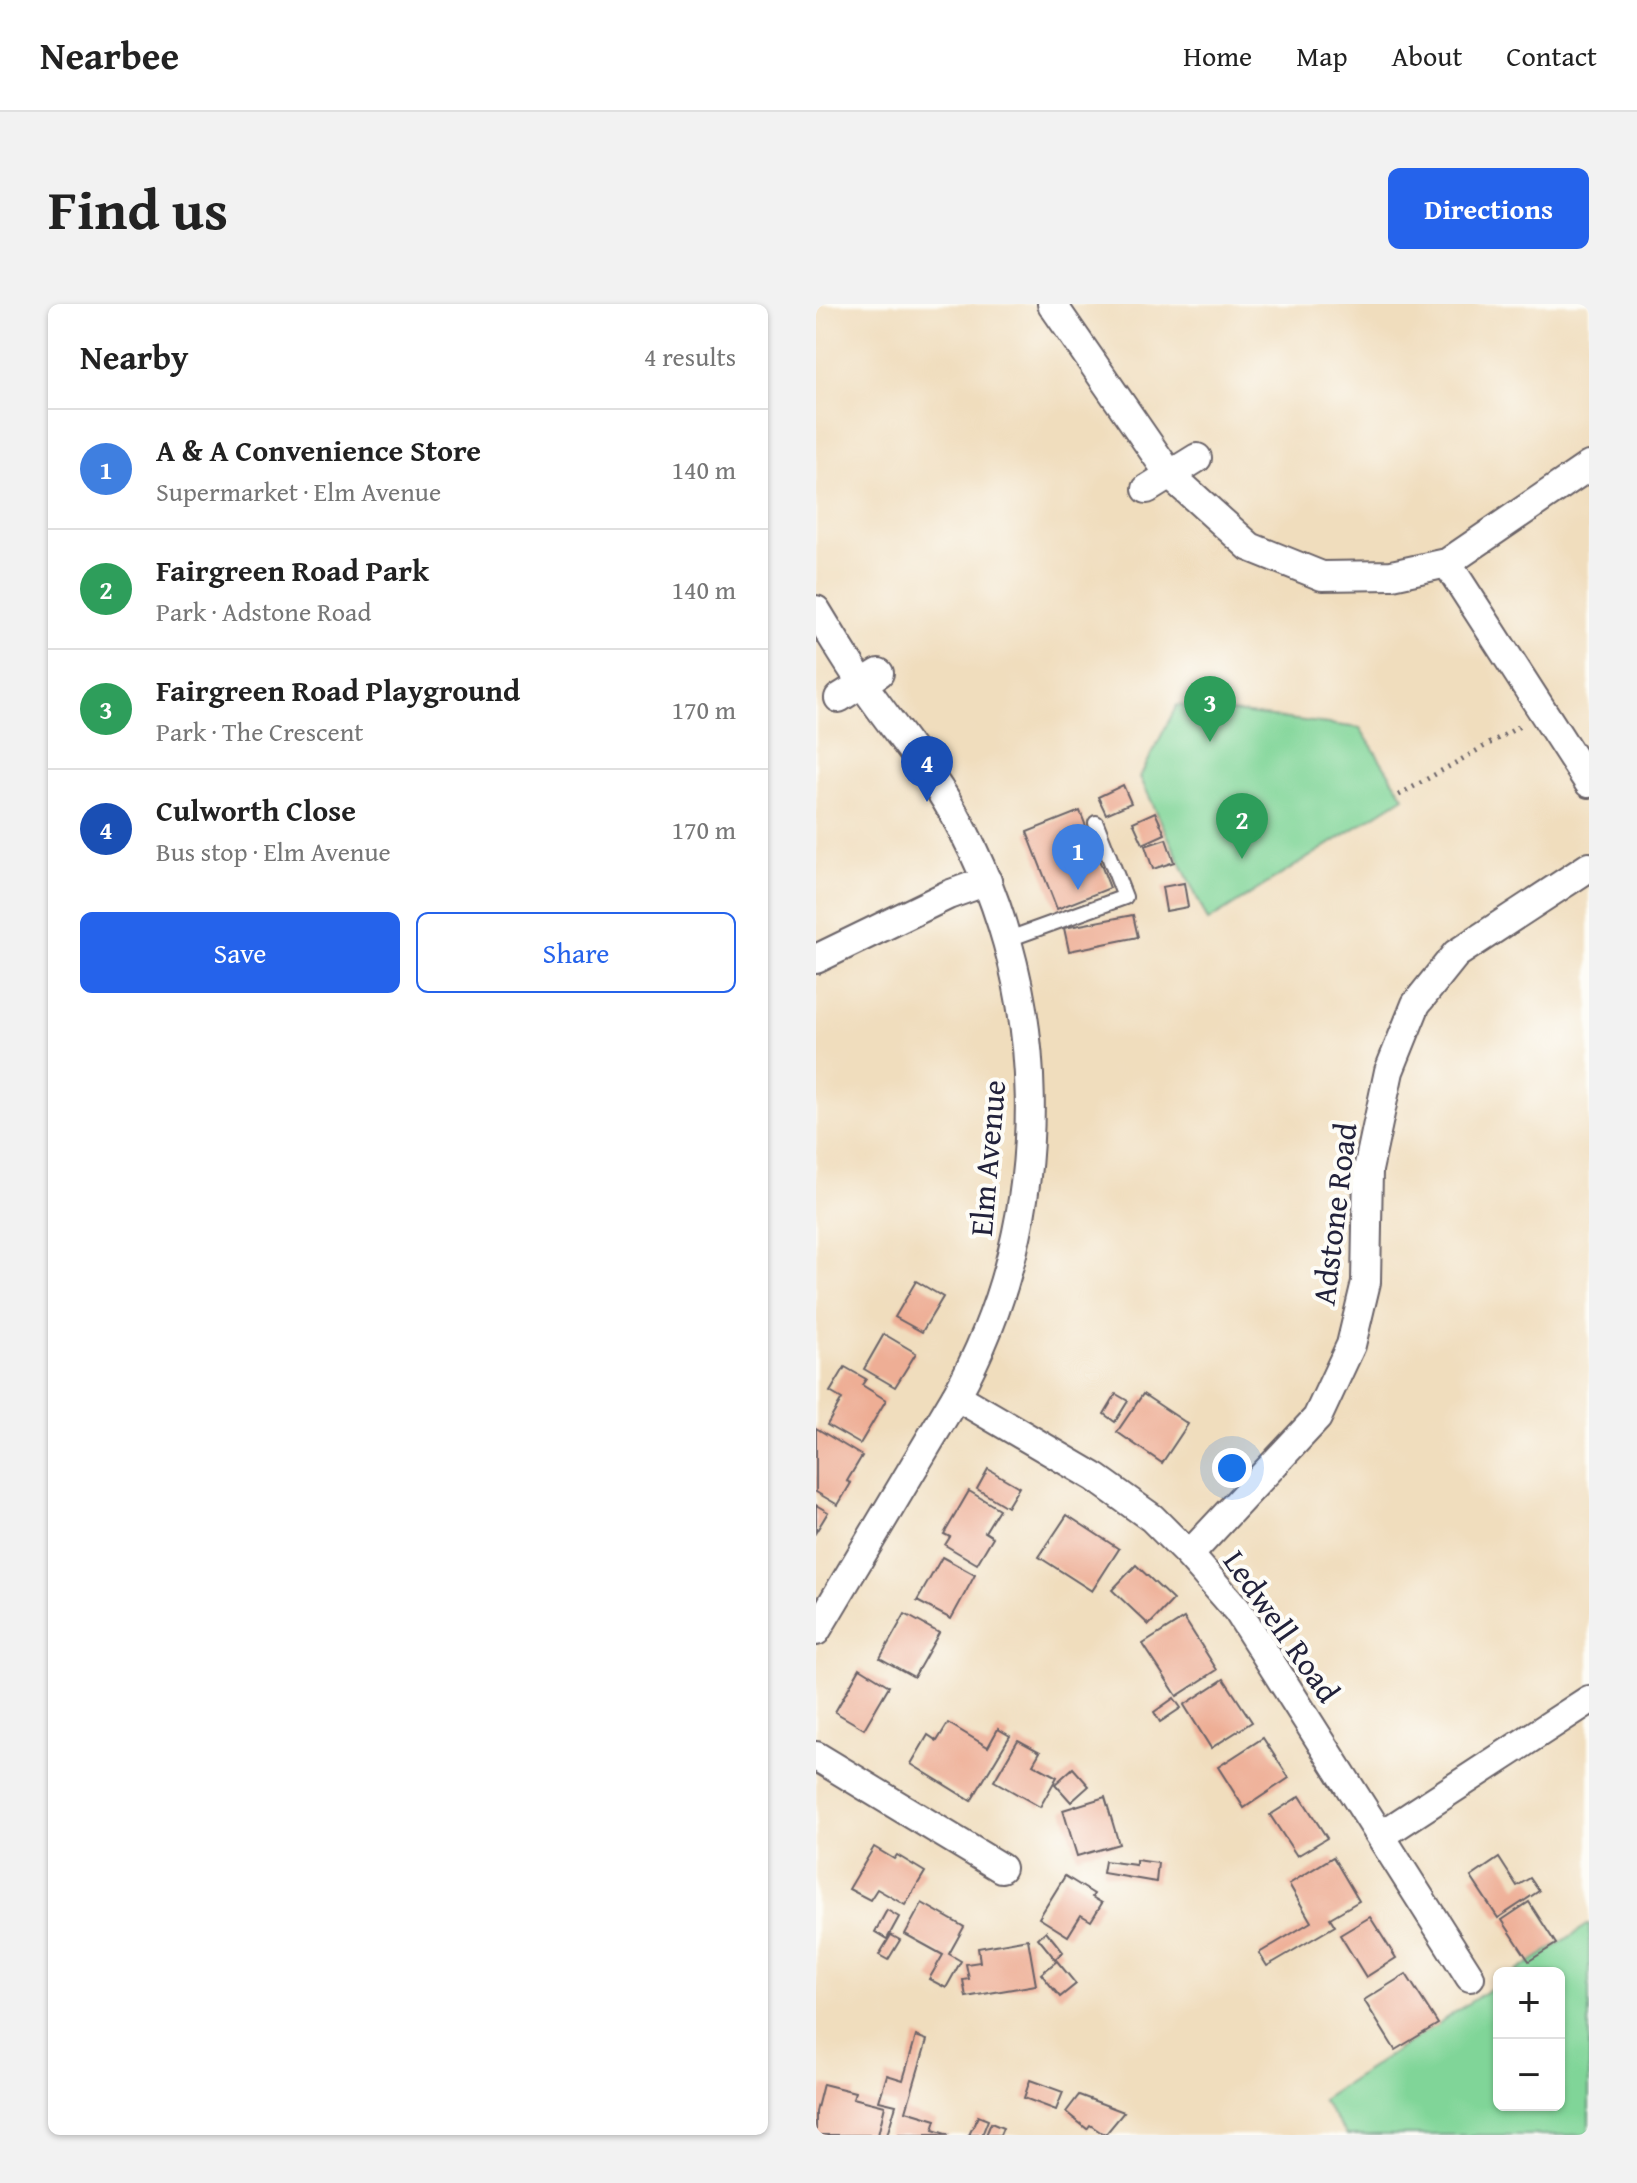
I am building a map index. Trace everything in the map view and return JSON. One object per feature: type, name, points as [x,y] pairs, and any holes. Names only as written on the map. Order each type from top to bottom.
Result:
[{"type":"street","points":[[1052,304],[1159,482],[1250,547],[1322,576],[1392,575],[1447,563],[1589,466]]},
{"type":"street","points":[[1159,482],[1197,458]]},
{"type":"street","points":[[1447,563],[1589,783]]},
{"type":"street","name":"Elm Avenue","points":[[816,610],[860,685],[946,800],[987,881],[1015,967],[1025,1022],[1030,1081],[1023,1205],[1012,1262],[994,1318],[956,1396],[816,1631]]},
{"type":"street","name":"Adstone Road","points":[[1189,1555],[1317,1418],[1351,1345],[1366,1282],[1368,1170],[1389,1071],[1416,1004],[1456,954],[1589,867]]},
{"type":"street","points":[[816,959],[948,895],[987,881]]},
{"type":"street","name":"Ledwell Road","points":[[956,1396],[1096,1478],[1152,1518],[1189,1555],[1238,1611],[1470,1977]]},
{"type":"street","points":[[1382,1835],[1589,1700]]},
{"type":"street","points":[[816,1756],[1001,1868]]},
{"type":"lane","points":[[1006,940],[1125,897],[1096,823]]},
{"type":"path","points":[[1399,795],[1543,713]]},
{"type":"green space","points":[[1177,705],[1360,728],[1404,797],[1208,921],[1140,777]]},
{"type":"green space","points":[[1589,1924],[1589,2135],[1347,2135],[1322,2100],[1493,1987],[1493,2111],[1565,2111],[1565,1967],[1523,1967]]},
{"type":"building","points":[[1123,785],[1131,803],[1106,814],[1098,797]]},
{"type":"building","points":[[1080,811],[1110,888],[1057,909],[1027,832]]},
{"type":"building","points":[[1155,812],[1165,834],[1143,844],[1133,822]]},
{"type":"building","points":[[1166,839],[1174,862],[1153,869],[1145,846]]},
{"type":"building","points":[[1184,883],[1188,907],[1166,911],[1162,887]]},
{"type":"building","points":[[1133,915],[1138,937],[1069,951],[1064,928]]},
{"type":"building","points":[[916,1281],[943,1297],[922,1332],[895,1317]]},
{"type":"building","points":[[884,1334],[916,1353],[895,1387],[864,1369]]},
{"type":"building","points":[[845,1367],[866,1379],[862,1385],[886,1400],[860,1444],[827,1425],[842,1399],[830,1392]]},
{"type":"building","points":[[1116,1394],[1128,1401],[1115,1422],[1104,1414]]},
{"type":"building","points":[[1143,1394],[1188,1424],[1162,1463],[1117,1432]]},
{"type":"building","points":[[816,1428],[862,1456],[847,1481],[851,1483],[838,1505],[816,1492]]},
{"type":"building","points":[[988,1469],[1019,1487],[1007,1507],[977,1489]]},
{"type":"building","points":[[969,1491],[999,1509],[985,1532],[993,1537],[977,1564],[945,1545],[950,1537],[944,1534]]},
{"type":"building","points":[[816,1505],[828,1512],[816,1532]]},
{"type":"building","points":[[1067,1515],[1119,1549],[1092,1591],[1039,1557]]},
{"type":"building","points":[[942,1557],[975,1575],[951,1619],[917,1601]]},
{"type":"building","points":[[1136,1565],[1173,1600],[1149,1625],[1112,1590]]},
{"type":"building","points":[[905,1614],[939,1633],[914,1677],[880,1658]]},
{"type":"building","points":[[1184,1618],[1217,1670],[1177,1696],[1143,1644]]},
{"type":"building","points":[[860,1668],[889,1686],[864,1729],[835,1712]]},
{"type":"building","points":[[1224,1679],[1252,1722],[1211,1748],[1184,1705]]},
{"type":"building","points":[[1174,1698],[1181,1708],[1160,1722],[1154,1712]]},
{"type":"building","points":[[948,1723],[988,1747],[998,1729],[1010,1736],[971,1801],[911,1764],[928,1735],[937,1741]]},
{"type":"building","points":[[1263,1738],[1289,1778],[1244,1808],[1218,1767]]},
{"type":"building","points":[[1018,1740],[1040,1752],[1033,1764],[1057,1777],[1040,1807],[994,1781]]},
{"type":"building","points":[[1073,1768],[1089,1786],[1071,1802],[1055,1784]]},
{"type":"building","points":[[1300,1796],[1327,1838],[1297,1856],[1270,1815]]},
{"type":"building","points":[[1105,1797],[1119,1844],[1077,1856],[1063,1810]]},
{"type":"building","points":[[874,1847],[894,1859],[897,1855],[925,1872],[905,1905],[877,1889],[870,1900],[849,1889]]},
{"type":"building","points":[[1333,1857],[1359,1901],[1330,1918],[1335,1926],[1267,1966],[1259,1953],[1311,1922],[1289,1884]]},
{"type":"building","points":[[1499,1858],[1517,1886],[1530,1878],[1539,1891],[1498,1918],[1471,1877]]},
{"type":"building","points":[[1136,1860],[1158,1863],[1156,1882],[1103,1873],[1105,1861],[1136,1865]]},
{"type":"building","points":[[1065,1876],[1094,1894],[1092,1897],[1102,1903],[1091,1921],[1081,1915],[1068,1936],[1039,1918]]},
{"type":"building","points":[[1529,1902],[1556,1944],[1529,1961],[1502,1920]]},
{"type":"building","points":[[922,1903],[964,1927],[949,1954],[961,1961],[946,1988],[929,1979],[943,1955],[905,1934]]},
{"type":"building","points":[[887,1910],[899,1917],[887,1939],[875,1932]]},
{"type":"building","points":[[1370,1917],[1396,1958],[1366,1977],[1340,1935]]},
{"type":"building","points":[[1046,1931],[1063,1952],[1055,1959],[1038,1938]]},
{"type":"building","points":[[891,1935],[900,1940],[888,1960],[879,1955]]},
{"type":"building","points":[[1028,1939],[1036,1985],[966,1997],[963,1980],[969,1979],[966,1964],[980,1962],[978,1948]]},
{"type":"building","points":[[1057,1961],[1076,1984],[1060,1997],[1041,1974]]},
{"type":"building","points":[[1406,1974],[1438,2024],[1395,2050],[1364,2000]]},
{"type":"building","points":[[916,2036],[927,2040],[906,2111],[936,2120],[933,2130],[949,2135],[887,2135],[896,2105],[879,2101],[887,2075],[903,2080]]},
{"type":"building","points":[[1030,2080],[1063,2092],[1056,2110],[1024,2098]]},
{"type":"building","points":[[823,2084],[855,2092],[853,2098],[885,2106],[878,2135],[816,2135],[816,2112]]},
{"type":"building","points":[[1079,2095],[1124,2112],[1105,2135],[1090,2125],[1087,2129],[1066,2112]]},
{"type":"building","points":[[978,2116],[988,2120],[982,2135],[969,2135]]},
{"type":"building","points":[[991,2123],[1003,2128],[1000,2135],[986,2135]]},
{"type":"place","name":"Fairgreen Road Playground","points":[[1210,742]]},
{"type":"place","name":"Culworth Close","points":[[927,802]]},
{"type":"place","name":"Fairgreen Road Park","points":[[1242,859]]},
{"type":"place","name":"A & A Convenience Store","points":[[1078,890]]}]
